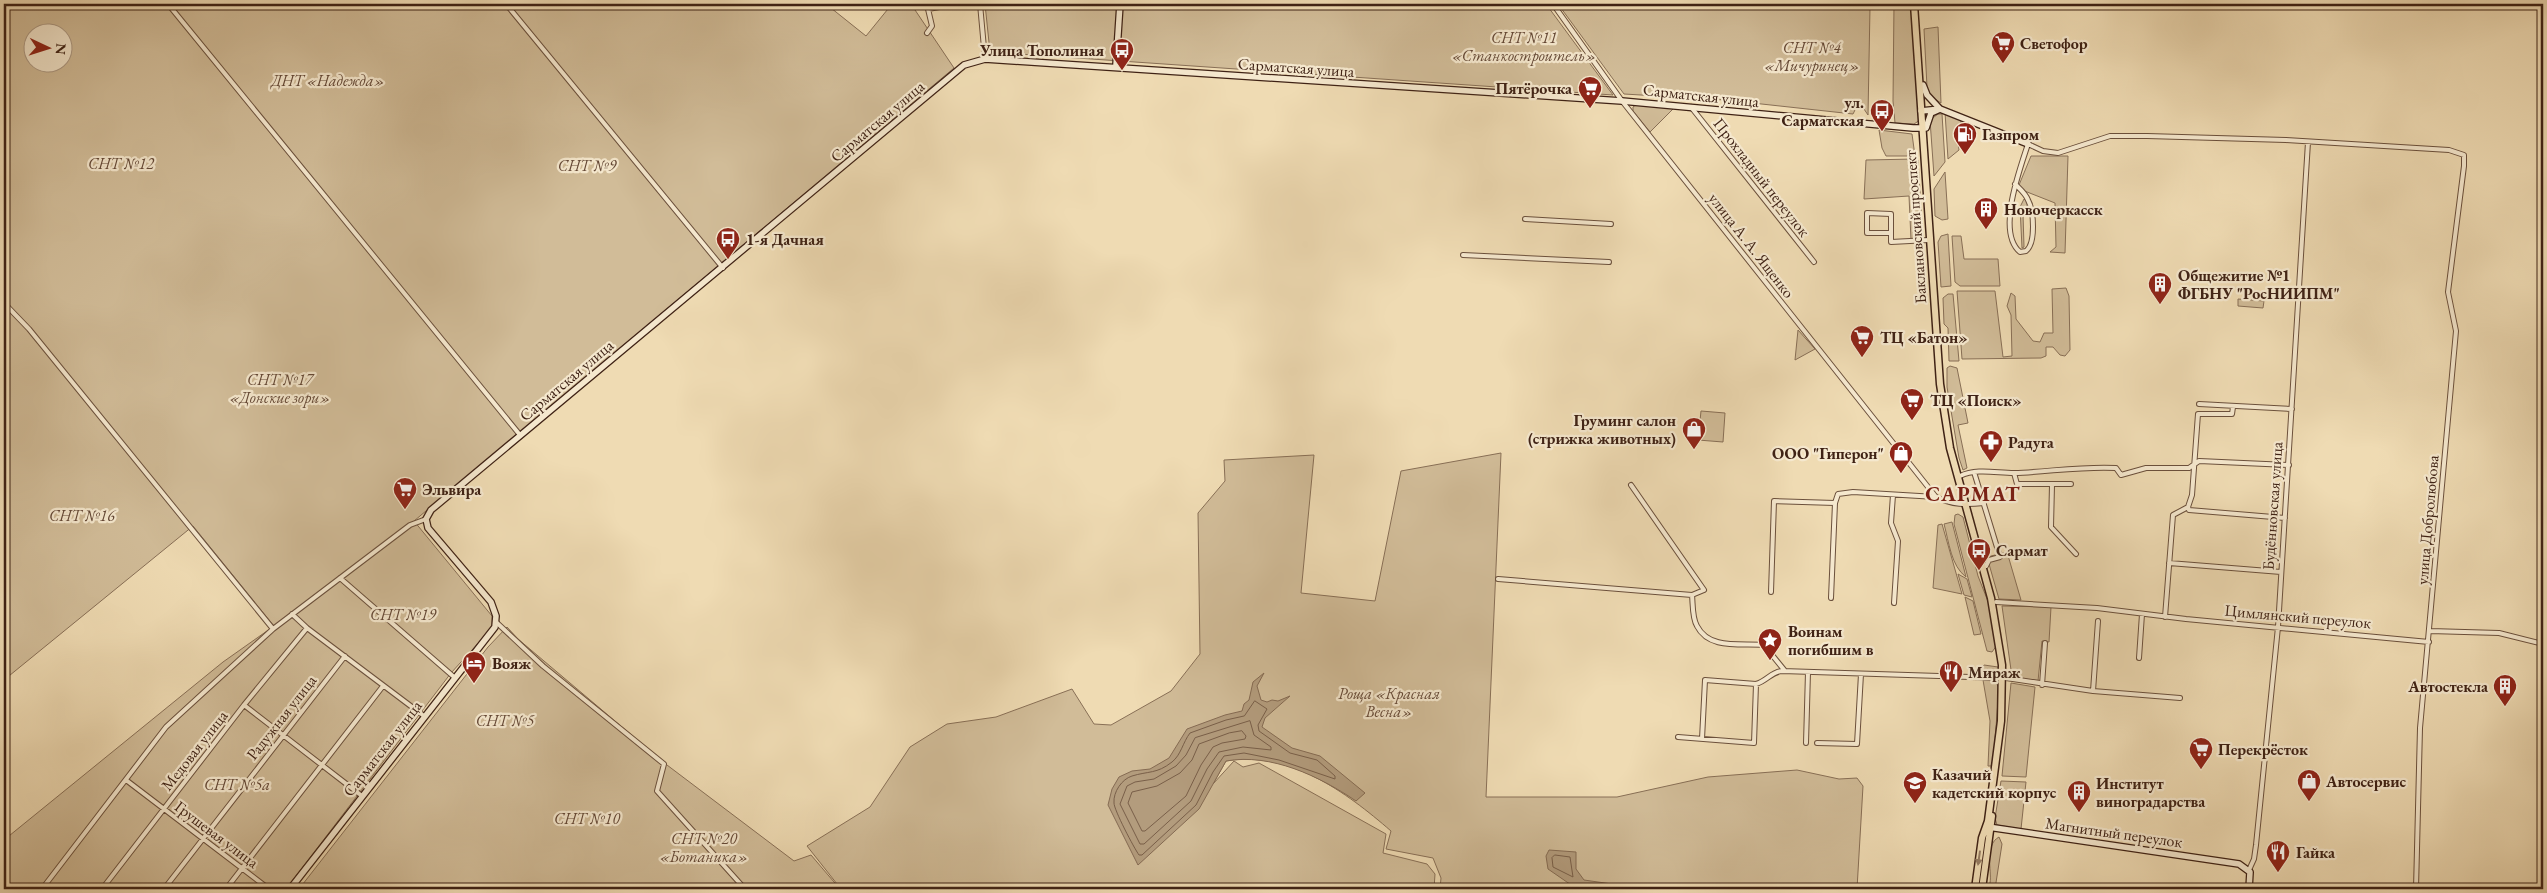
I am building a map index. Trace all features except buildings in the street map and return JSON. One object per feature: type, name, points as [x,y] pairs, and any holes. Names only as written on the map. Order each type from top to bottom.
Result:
[{"type":"main road","points":[[1116,65],[1120,4]]},
{"type":"main road","name":"Баклановский проспект","points":[[1916,4],[1923,85],[1923,111]]},
{"type":"main road","name":"Баклановский проспект","points":[[1916,4],[1930,240],[1940,363],[1950,448],[1991,598],[2000,643],[2004,678]]},
{"type":"main road","name":"Сарматская улица","points":[[426,519],[435,506],[964,66],[985,59],[1622,101],[1862,124],[1924,128]]},
{"type":"main road","points":[[1923,85],[1927,95],[1940,109],[2028,144]]},
{"type":"main road","points":[[1923,111],[1940,109]]},
{"type":"main road","points":[[1924,128],[1931,114],[1940,109]]},
{"type":"main road","name":"Баклановский проспект","points":[[1924,128],[1940,363],[1948,415],[1966,505],[1996,602],[2004,642],[2005,722],[1988,827],[1975,889]]},
{"type":"main road","points":[[426,519],[431,533],[491,602],[495,610],[496,622]]},
{"type":"main road","name":"Сарматская улица","points":[[290,889],[454,677],[492,631],[496,622]]},
{"type":"main road","name":"Баклановский проспект","points":[[1982,889],[1988,827]]},
{"type":"main road","name":"Магнитный переулок","points":[[1988,827],[2239,864],[2249,870]]},
{"type":"main road","name":"Будённовская улица","points":[[2249,870],[2251,876],[2249,889]]},
{"type":"street","points":[[168,4],[520,435]]},
{"type":"street","points":[[506,4],[723,268]]},
{"type":"street","points":[[927,33],[932,26],[928,9],[957,4]]},
{"type":"street","points":[[980,4],[985,59]]},
{"type":"street","name":"улица А. А. Ященко","points":[[1553,4],[1622,101],[1936,497]]},
{"type":"street","name":"Прохладный переулок","points":[[1691,107],[1814,262]]},
{"type":"street","points":[[2015,184],[2028,198],[2031,207],[2030,244],[2026,251],[2020,252],[2013,243],[2011,204],[2015,184],[2028,144],[2043,151],[2058,153],[2110,136],[2308,142]]},
{"type":"street","name":"улица Добролюбова","points":[[2308,142],[2449,150],[2464,155],[2448,292],[2456,331],[2420,728],[2416,889]]},
{"type":"street","name":"Будённовская улица","points":[[2249,870],[2254,859],[2256,845],[2278,627],[2308,142]]},
{"type":"street","points":[[1891,233],[1867,233],[1867,213],[1890,214],[1892,242],[1930,240]]},
{"type":"street","points":[[1525,219],[1611,224]]},
{"type":"street","points":[[1463,255],[1609,262]]},
{"type":"street","points":[[4,302],[29,329],[273,629]]},
{"type":"street","points":[[2199,404],[2292,409]]},
{"type":"street","points":[[2165,616],[2174,515],[2188,507],[2192,495],[2198,414],[2232,414],[2233,407]]},
{"type":"street","points":[[1960,476],[1974,472],[2014,473],[2089,467],[2116,468],[2121,475],[2146,468],[2189,468],[2199,461],[2289,465]]},
{"type":"street","points":[[1974,472],[2000,557],[1989,560],[1986,566]]},
{"type":"street","points":[[2014,473],[2017,484],[2071,484]]},
{"type":"street","points":[[1498,579],[1692,595],[1704,590],[1631,485]]},
{"type":"street","points":[[2052,485],[2052,527],[2076,554]]},
{"type":"street","points":[[1831,598],[1835,503],[1838,494],[1854,492],[1936,497],[1948,504],[1984,503]]},
{"type":"street","points":[[1893,495],[1891,523],[1898,541],[1894,603]]},
{"type":"street","points":[[1771,592],[1774,501],[1835,503]]},
{"type":"street","points":[[2188,507],[2189,510],[2285,518]]},
{"type":"street","points":[[42,889],[166,727],[273,629],[410,525],[426,519]]},
{"type":"street","points":[[2170,563],[2281,572]]},
{"type":"street","points":[[340,578],[454,677]]},
{"type":"street","points":[[1692,595],[1696,624],[1705,638],[1726,645],[1764,645],[1784,671]]},
{"type":"street","name":"Цимлянский переулок","points":[[1996,602],[2097,608],[2429,642]]},
{"type":"street","points":[[292,614],[307,628],[424,716]]},
{"type":"street","points":[[2139,658],[2142,614]]},
{"type":"street","points":[[2093,691],[2098,620]]},
{"type":"street","points":[[496,622],[543,666],[664,764],[657,791],[746,889]]},
{"type":"street","name":"Медовая улица","points":[[102,889],[244,705],[307,628]]},
{"type":"street","points":[[2430,631],[2499,633],[2543,644]]},
{"type":"street","points":[[2042,685],[2045,643]]},
{"type":"street","name":"Радужная улица","points":[[164,889],[345,656]]},
{"type":"street","points":[[1702,739],[1705,680],[1756,684],[1764,682],[1775,672],[1784,671],[2004,678],[2093,691],[2180,698]]},
{"type":"street","points":[[1806,743],[1808,672]]},
{"type":"street","points":[[1817,743],[1857,744],[1861,674]]},
{"type":"street","points":[[1678,738],[1754,744],[1756,684]]},
{"type":"street","points":[[226,889],[383,686]]},
{"type":"street","points":[[244,705],[362,796]]},
{"type":"street","name":"Грушевая улица","points":[[126,780],[269,889]]},
{"type":"green space","points":[[4,4],[826,4],[866,36],[892,4],[911,4],[954,68],[414,521],[492,616],[492,628],[451,673],[286,889],[4,889],[4,840],[223,662],[274,626],[193,526],[4,680]]},
{"type":"green space","name":"СНТ №11 «Станкостроитель»","points":[[985,4],[1546,4],[1613,95],[990,52]]},
{"type":"green space","name":"СНТ №4 «Мичуринец»","points":[[1558,4],[1841,4],[1870,7],[1868,115],[1862,106],[1857,106],[1853,114],[1725,100],[1624,94]]},
{"type":"green space","points":[[1894,4],[1912,4],[1920,120],[1914,124],[1895,123],[1893,101]]},
{"type":"green space","points":[[1938,27],[1941,103],[1930,96],[1927,87],[1924,29]]},
{"type":"green space","points":[[1637,104],[1674,108],[1650,132],[1633,111],[1633,107]]},
{"type":"green space","points":[[1945,112],[1961,119],[1958,142],[1959,150],[1948,159]]},
{"type":"green space","points":[[1938,114],[1942,114],[1945,162],[1934,176],[1930,120]]},
{"type":"green space","points":[[1879,130],[1912,134],[1915,156],[1886,156],[1882,148]]},
{"type":"green space","points":[[2031,156],[2068,156],[2065,253],[2050,252],[2056,247],[2055,203],[2022,190],[2019,185]]},
{"type":"green space","points":[[1866,160],[1918,160],[1923,239],[1911,240],[1909,196],[1864,199]]},
{"type":"green space","points":[[1945,172],[1948,219],[1942,220],[1935,216],[1934,189]]},
{"type":"green space","points":[[2024,199],[2028,203],[2023,214],[2024,247],[2022,248],[2020,207]]},
{"type":"green space","points":[[1948,234],[1951,286],[1941,287],[1938,242],[1941,236]]},
{"type":"green space","points":[[1952,236],[1961,236],[1964,259],[1998,259],[2000,286],[1960,286],[1955,282]]},
{"type":"green space","points":[[2066,288],[2069,296],[2070,350],[2065,356],[2060,355],[2053,347],[2046,347],[2046,356],[2041,358],[1962,359],[1957,291],[1995,291],[2003,357],[2012,356],[2011,315],[2007,306],[2011,293],[2015,296],[2016,319],[2033,341],[2040,342],[2044,333],[2053,333],[2052,289]]},
{"type":"green space","points":[[1948,294],[1953,294],[1959,361],[1949,361],[1948,328],[1944,324],[1943,298]]},
{"type":"green space","points":[[2238,299],[2264,301],[2263,308],[2238,306]]},
{"type":"green space","points":[[1798,330],[1815,349],[1795,360]]},
{"type":"green space","points":[[1950,366],[1957,368],[1968,423],[1958,425],[1967,468],[1963,470],[1959,458],[1947,387],[1947,368]]},
{"type":"green space","points":[[1701,411],[1725,413],[1723,442],[1698,440]]},
{"type":"green space","name":"Роща «Красная Весна»","points":[[1501,453],[1486,797],[1617,797],[1708,777],[1797,770],[1839,779],[1857,778],[1863,786],[1857,889],[1440,889],[1441,878],[1433,858],[1386,849],[1391,831],[1374,816],[1336,789],[1294,768],[1272,762],[1249,759],[1226,761],[1213,784],[1234,761],[1243,767],[1259,763],[1386,834],[1383,853],[1427,864],[1435,874],[1434,889],[841,889],[807,846],[870,807],[910,747],[947,724],[996,717],[1072,689],[1094,724],[1111,725],[1171,691],[1200,654],[1198,513],[1225,481],[1224,460],[1314,455],[1301,593],[1375,601],[1401,471]]},
{"type":"green space","points":[[1958,514],[1963,517],[1978,576],[1989,604],[1997,645],[1992,652],[1987,651],[1954,524],[1955,515]]},
{"type":"green space","points":[[1952,522],[1966,577],[1957,567],[1949,546],[1944,524]]},
{"type":"green space","points":[[1942,524],[1962,594],[1933,588],[1938,525]]},
{"type":"green space","points":[[2007,552],[2021,600],[1999,599],[1987,557]]},
{"type":"green space","points":[[1958,574],[1967,579],[1972,597],[1964,595]]},
{"type":"green space","points":[[1965,597],[1973,601],[1981,634],[1974,635]]},
{"type":"green space","points":[[2002,606],[2051,607],[2049,642],[2042,641],[2038,681],[2012,677]]},
{"type":"green space","points":[[507,627],[518,639],[667,765],[794,861],[811,855],[840,889],[299,889],[488,647]]},
{"type":"green space","points":[[1984,665],[1998,667],[1999,671],[1991,675],[1983,674],[1981,668]]},
{"type":"green space","points":[[1983,680],[1995,681],[1999,688],[1993,766],[1988,766],[1990,721]]},
{"type":"green space","points":[[2011,683],[2035,687],[2026,777],[2002,776]]},
{"type":"green space","points":[[2001,781],[2026,782],[2021,829],[1997,825],[1995,818]]},
{"type":"green space","points":[[1999,837],[2002,844],[1995,889],[1986,889],[1986,886],[1990,883],[1990,852],[1994,841]]},
{"type":"water","points":[[1264,673],[1257,686],[1261,700],[1267,702],[1272,700],[1278,701],[1290,696],[1265,718],[1262,727],[1292,748],[1320,756],[1365,793],[1356,801],[1326,783],[1294,769],[1260,760],[1226,761],[1199,809],[1138,865],[1108,805],[1112,789],[1119,777],[1132,771],[1150,769],[1169,758],[1187,729],[1242,711],[1244,704],[1249,700],[1253,682]]},
{"type":"water","points":[[1549,850],[1576,852],[1576,869],[1584,880],[1626,886],[1626,889],[1577,889],[1548,869],[1546,856]]},
{"type":"place","name":"Светофор","points":[[2003,64]]},
{"type":"place","name":"Улица Тополиная","points":[[1122,71]]},
{"type":"place","name":"Пятёрочка","points":[[1590,109]]},
{"type":"place","name":"ул. Сарматская","points":[[1882,132]]},
{"type":"place","name":"Газпром","points":[[1965,155]]},
{"type":"place","name":"Новочеркасск","points":[[1986,230]]},
{"type":"place","name":"1-я Дачная","points":[[728,260]]},
{"type":"place","name":"Общежитие №1 ФГБНУ \"РосНИИПМ\"","points":[[2160,305]]},
{"type":"place","name":"ТЦ «Батон»","points":[[1862,358]]},
{"type":"place","name":"ТЦ «Поиск»","points":[[1912,421]]},
{"type":"place","name":"Груминг салон (стрижка животных)","points":[[1694,450]]},
{"type":"place","name":"Радуга","points":[[1991,463]]},
{"type":"place","name":"ООО \"Гиперон\"","points":[[1901,474]]},
{"type":"place","name":"Эльвира","points":[[405,510]]},
{"type":"place","name":"Сармат","points":[[1979,571]]},
{"type":"place","name":"Воинам погибшим в","points":[[1770,661]]},
{"type":"place","name":"Вояж","points":[[474,684]]},
{"type":"place","name":"Мираж","points":[[1951,693]]},
{"type":"place","name":"Автостекла","points":[[2505,707]]},
{"type":"place","name":"Перекрёсток","points":[[2201,770]]},
{"type":"place","name":"Автосервис","points":[[2309,802]]},
{"type":"place","name":"Казачий кадетский корпус","points":[[1915,804]]},
{"type":"place","name":"Институт виноградарства","points":[[2079,813]]},
{"type":"place","name":"Гайка","points":[[2278,873]]},
{"type":"district","name":"САРМАТ","points":[[1973,494]]},
{"type":"park label","name":"ДНТ «Надежда»","points":[[328,80]]},
{"type":"park label","name":"СНТ №12","points":[[121,163]]},
{"type":"park label","name":"СНТ №9","points":[[587,165]]},
{"type":"park label","name":"СНТ №17 «Донские зори»","points":[[280,388]]},
{"type":"park label","name":"СНТ №16","points":[[82,515]]},
{"type":"park label","name":"СНТ №19","points":[[403,614]]},
{"type":"park label","name":"СНТ №5","points":[[505,720]]},
{"type":"park label","name":"СНТ №5а","points":[[237,784]]},
{"type":"park label","name":"СНТ №10","points":[[587,818]]},
{"type":"park label","name":"СНТ №20 «Ботаника»","points":[[704,847]]}]
